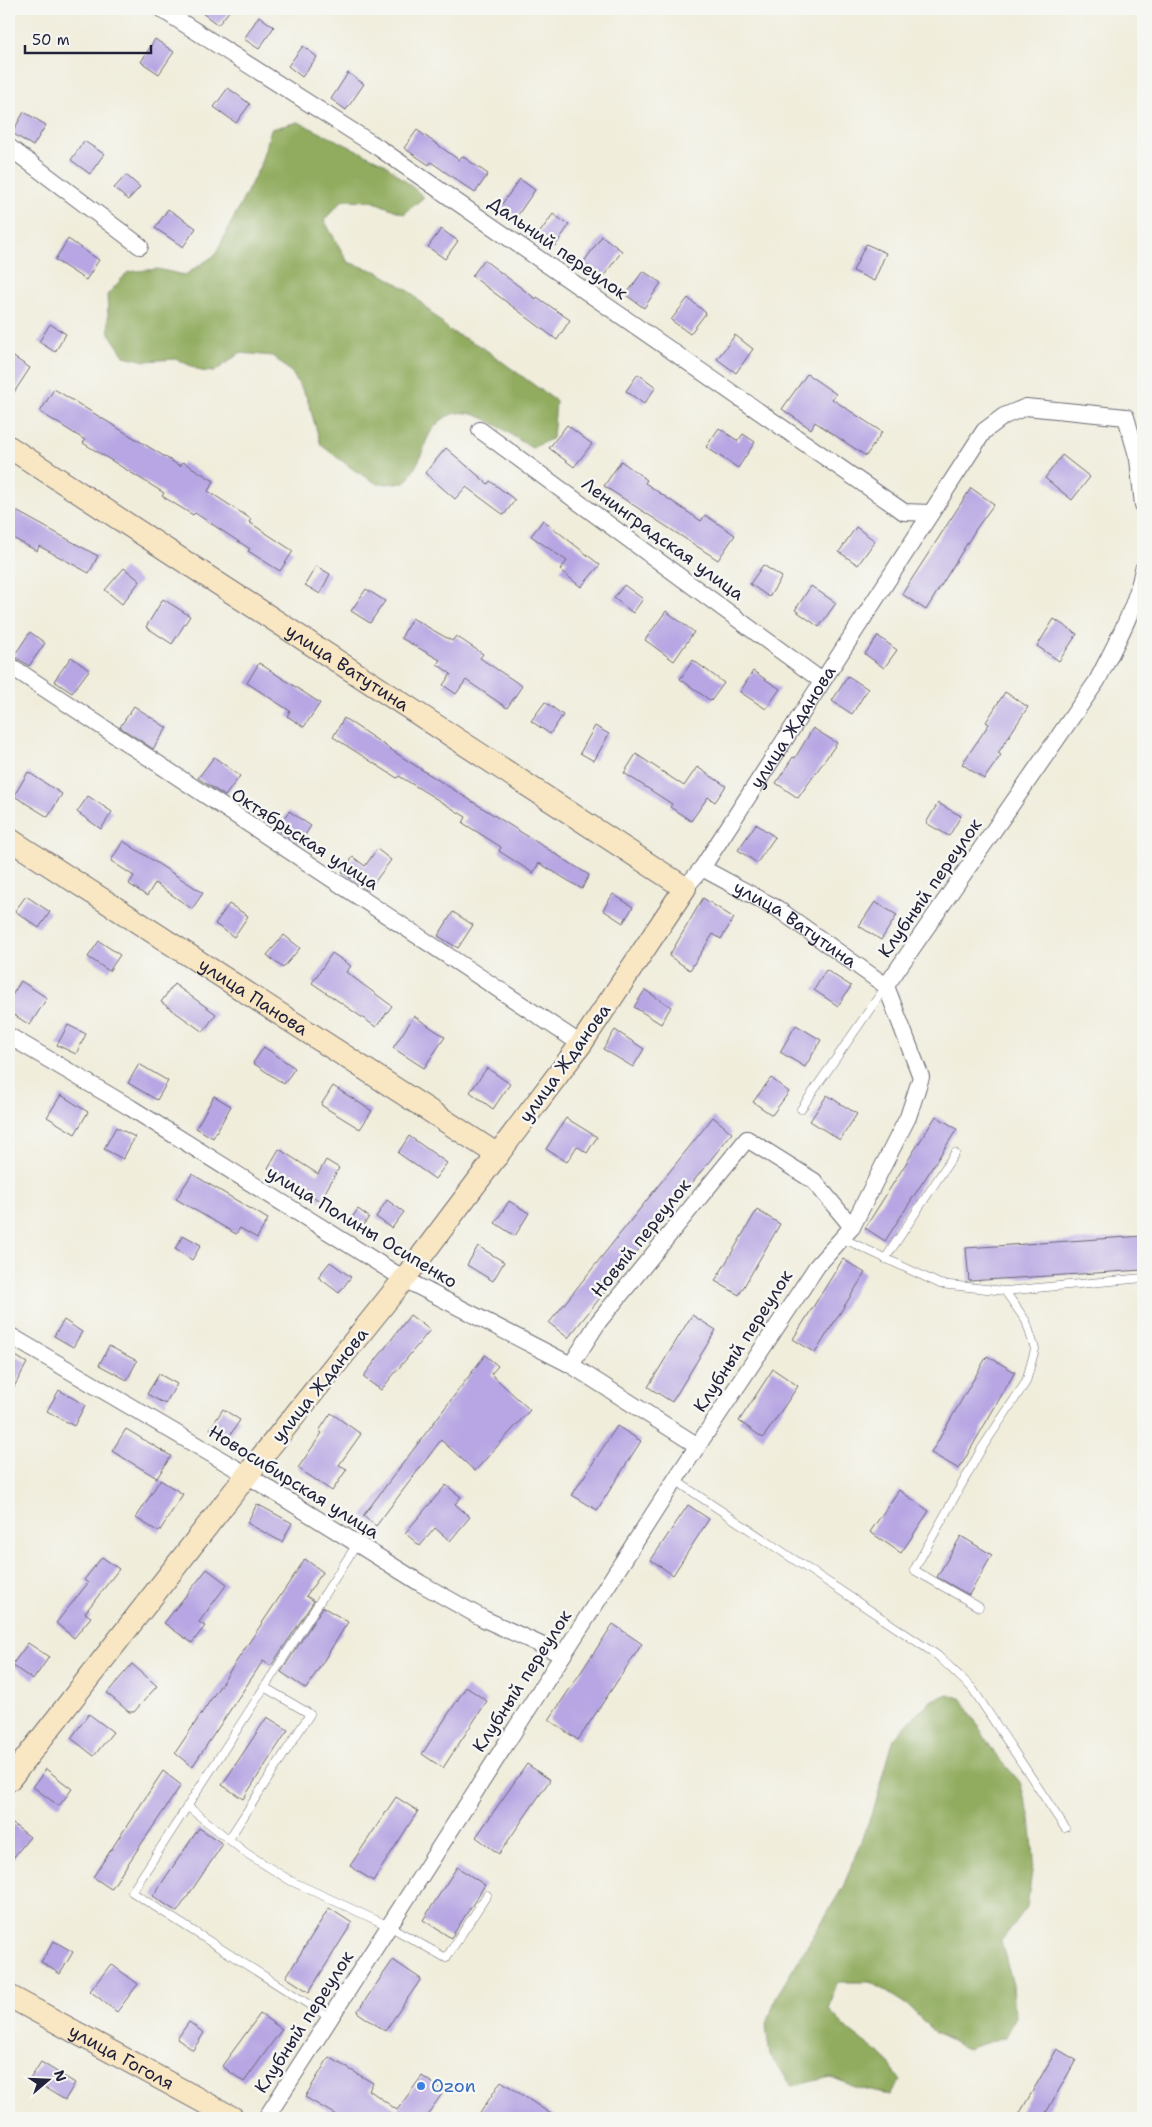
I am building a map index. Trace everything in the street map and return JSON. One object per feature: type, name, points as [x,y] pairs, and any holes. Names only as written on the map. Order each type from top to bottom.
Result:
[{"type":"main road","name":"улица Ватутина","points":[[9,447],[685,888]]},
{"type":"main road","name":"улица Панова","points":[[9,839],[498,1155]]},
{"type":"main road","name":"улица Жданова","points":[[9,1780],[247,1475],[404,1280],[581,1044],[685,888]]},
{"type":"main road","name":"улица Гоголя","points":[[9,1996],[221,2116]]},
{"type":"street","name":"Дальний переулок","points":[[161,9],[379,148],[904,512]]},
{"type":"street","points":[[9,148],[140,246]]},
{"type":"street","name":"улица Жданова","points":[[685,888],[702,868],[984,431],[1004,416],[1026,407],[1126,417],[1138,459],[1143,505]]},
{"type":"street","name":"Ленинградская улица","points":[[480,430],[822,681]]},
{"type":"street","points":[[910,548],[910,528],[904,512],[932,513]]},
{"type":"street","name":"Клубный переулок","points":[[266,2118],[675,1480],[817,1266],[847,1233],[908,1117],[922,1077],[886,986],[1097,681],[1124,626],[1141,582],[1143,569]]},
{"type":"street","name":"Октябрьская улица","points":[[9,665],[581,1044]]},
{"type":"street","name":"улица Ватутина","points":[[702,868],[778,909],[886,986]]},
{"type":"street","name":"улица Полины Осипенко","points":[[9,1036],[132,1108],[404,1280],[571,1365],[698,1446]]},
{"type":"street","name":"Новый переулок","points":[[571,1365],[599,1321],[747,1139],[814,1181],[847,1233]]},
{"type":"street","name":"Новосибирская улица","points":[[9,1334],[247,1475],[356,1544],[484,1619],[562,1655]]},
{"type":"lane","points":[[801,1109],[886,986]]},
{"type":"lane","points":[[885,1259],[955,1152]]},
{"type":"lane","points":[[847,1233],[885,1259],[940,1284],[1005,1290],[1143,1278]]},
{"type":"lane","points":[[979,1607],[914,1570],[982,1448],[1026,1382],[1035,1349],[1026,1321],[1005,1290]]},
{"type":"lane","points":[[675,1480],[937,1655],[972,1688],[1065,1828]]},
{"type":"lane","points":[[330,2018],[132,1892],[356,1544]]},
{"type":"lane","points":[[229,1839],[310,1714],[264,1687]]},
{"type":"lane","points":[[187,1806],[246,1853],[291,1881],[389,1926],[446,1958],[487,1894]]},
{"type":"green space","points":[[298,122],[384,163],[424,197],[404,214],[372,201],[343,200],[324,220],[348,262],[378,272],[408,290],[450,331],[482,347],[556,401],[553,438],[532,448],[495,424],[469,413],[457,413],[445,418],[433,429],[421,456],[405,483],[378,484],[354,470],[321,445],[307,398],[292,373],[273,356],[240,353],[214,372],[201,371],[177,359],[145,361],[124,356],[109,333],[107,295],[128,272],[157,269],[185,275],[215,255],[260,166],[271,129]]},
{"type":"green space","points":[[948,1694],[962,1699],[993,1751],[1020,1782],[1030,1818],[1034,1858],[1027,1907],[1001,1941],[1013,1985],[1015,2017],[1005,2037],[967,2049],[935,2033],[907,2005],[871,1982],[837,1982],[829,2010],[851,2032],[884,2057],[901,2080],[890,2095],[858,2088],[831,2077],[792,2086],[770,2056],[766,2027],[776,1997],[843,1887],[875,1805],[894,1738],[930,1701]]},
{"type":"building","points":[[197,9],[231,9],[218,25]]},
{"type":"building","points":[[259,16],[274,27],[259,49],[244,39]]},
{"type":"building","points":[[155,39],[174,52],[159,74],[141,62]]},
{"type":"building","points":[[303,46],[317,57],[302,77],[288,66]]},
{"type":"building","points":[[348,73],[364,84],[346,110],[331,99]]},
{"type":"building","points":[[228,88],[250,104],[236,123],[214,107]]},
{"type":"building","points":[[24,112],[46,125],[33,146],[12,133]]},
{"type":"building","points":[[417,130],[459,160],[462,156],[488,174],[475,193],[431,162],[429,165],[404,148]]},
{"type":"building","points":[[84,141],[104,154],[90,174],[71,160]]},
{"type":"building","points":[[126,175],[140,187],[128,200],[114,188]]},
{"type":"building","points":[[520,179],[535,190],[515,219],[499,208]]},
{"type":"building","points":[[168,209],[196,228],[183,247],[155,228]]},
{"type":"building","points":[[553,214],[569,225],[555,246],[538,235]]},
{"type":"building","points":[[441,229],[458,241],[445,259],[428,247]]},
{"type":"building","points":[[602,236],[622,251],[603,277],[583,263]]},
{"type":"building","points":[[68,239],[99,260],[86,280],[55,260]]},
{"type":"building","points":[[866,244],[886,253],[874,281],[853,271]]},
{"type":"building","points":[[484,260],[536,299],[537,297],[570,320],[557,340],[472,276]]},
{"type":"building","points":[[643,271],[661,283],[644,308],[626,295]]},
{"type":"building","points":[[688,298],[706,313],[690,334],[671,320]]},
{"type":"building","points":[[50,324],[66,334],[55,352],[39,342]]},
{"type":"building","points":[[735,335],[753,349],[736,373],[717,359]]},
{"type":"building","points":[[9,354],[30,368],[9,400]]},
{"type":"building","points":[[638,374],[656,387],[644,404],[626,391]]},
{"type":"building","points":[[807,374],[836,394],[832,399],[882,432],[866,456],[815,422],[811,429],[782,409]]},
{"type":"building","points":[[54,389],[180,466],[183,462],[214,481],[208,491],[251,519],[249,522],[293,551],[280,571],[248,551],[250,549],[195,513],[193,515],[162,496],[164,493],[83,443],[85,440],[40,412]]},
{"type":"building","points":[[567,425],[592,444],[574,467],[549,448]]},
{"type":"building","points":[[719,428],[738,441],[743,434],[755,442],[738,468],[706,447]]},
{"type":"building","points":[[446,448],[488,484],[490,481],[515,500],[504,515],[466,487],[455,499],[425,473]]},
{"type":"building","points":[[1062,455],[1090,477],[1072,500],[1045,478]]},
{"type":"building","points":[[621,461],[647,480],[645,483],[701,521],[705,515],[735,535],[718,560],[604,486]]},
{"type":"building","points":[[971,488],[994,504],[976,529],[926,610],[902,594]]},
{"type":"building","points":[[9,507],[98,556],[89,573],[39,546],[37,551],[9,536]]},
{"type":"building","points":[[543,520],[600,565],[581,587],[560,570],[567,561],[531,536]]},
{"type":"building","points":[[856,527],[875,541],[858,565],[839,552]]},
{"type":"building","points":[[763,565],[782,577],[769,597],[750,584]]},
{"type":"building","points":[[316,566],[330,574],[320,594],[305,585]]},
{"type":"building","points":[[124,568],[140,581],[122,604],[105,590]]},
{"type":"building","points":[[624,585],[643,599],[633,613],[614,598]]},
{"type":"building","points":[[811,586],[836,603],[819,627],[795,610]]},
{"type":"building","points":[[366,589],[385,601],[370,623],[351,611]]},
{"type":"building","points":[[163,599],[190,616],[172,644],[146,627]]},
{"type":"building","points":[[666,611],[694,632],[674,661],[645,640]]},
{"type":"building","points":[[412,618],[452,641],[456,636],[483,654],[480,658],[522,686],[507,708],[466,680],[456,694],[443,685],[451,674],[437,664],[440,660],[401,638]]},
{"type":"building","points":[[1054,619],[1077,634],[1059,661],[1037,646]]},
{"type":"building","points":[[30,632],[45,643],[29,666],[14,656]]},
{"type":"building","points":[[878,636],[897,650],[884,668],[865,654]]},
{"type":"building","points":[[71,657],[89,670],[72,693],[54,681]]},
{"type":"building","points":[[693,660],[724,683],[711,701],[680,679]]},
{"type":"building","points":[[259,663],[320,703],[304,727],[287,716],[290,711],[247,683]]},
{"type":"building","points":[[753,671],[780,689],[766,709],[740,692]]},
{"type":"building","points":[[848,676],[868,689],[852,714],[832,701]]},
{"type":"building","points":[[1005,692],[1028,707],[998,753],[1001,755],[984,779],[962,764],[989,724],[986,722]]},
{"type":"building","points":[[545,702],[563,715],[550,734],[531,721]]},
{"type":"building","points":[[134,706],[167,728],[153,749],[120,727]]},
{"type":"building","points":[[344,718],[408,761],[589,875],[582,889],[539,863],[533,873],[499,851],[501,847],[463,823],[466,817],[399,776],[397,778],[333,737]]},
{"type":"building","points":[[595,726],[609,734],[594,761],[580,753]]},
{"type":"building","points":[[813,728],[837,743],[798,798],[776,783],[793,757],[795,758]]},
{"type":"building","points":[[636,754],[684,786],[697,767],[726,786],[715,802],[708,797],[691,821],[670,807],[672,804],[624,773]]},
{"type":"building","points":[[214,757],[240,776],[225,796],[198,778]]},
{"type":"building","points":[[28,772],[62,794],[48,817],[14,796]]},
{"type":"building","points":[[88,796],[112,812],[101,829],[77,812]]},
{"type":"building","points":[[938,803],[961,816],[949,836],[926,823]]},
{"type":"building","points":[[289,811],[311,826],[299,844],[277,829]]},
{"type":"building","points":[[756,824],[775,837],[757,863],[738,850]]},
{"type":"building","points":[[123,841],[203,893],[192,909],[155,883],[147,896],[129,884],[134,876],[111,861]]},
{"type":"building","points":[[377,849],[391,860],[368,891],[342,872],[353,857],[365,866]]},
{"type":"building","points":[[613,894],[633,907],[623,923],[603,910]]},
{"type":"building","points":[[26,896],[50,912],[39,928],[15,911]]},
{"type":"building","points":[[703,898],[734,918],[721,939],[713,934],[690,970],[669,956]]},
{"type":"building","points":[[875,902],[897,915],[881,940],[859,926]]},
{"type":"building","points":[[229,904],[248,916],[234,937],[215,924]]},
{"type":"building","points":[[453,912],[473,925],[458,948],[438,936]]},
{"type":"building","points":[[284,935],[300,948],[283,968],[267,955]]},
{"type":"building","points":[[99,941],[120,955],[109,971],[88,957]]},
{"type":"building","points":[[332,953],[351,966],[346,972],[392,1006],[376,1027],[312,983]]},
{"type":"building","points":[[826,970],[851,986],[838,1006],[814,990]]},
{"type":"building","points":[[21,981],[47,998],[30,1025],[9,1012],[9,1000]]},
{"type":"building","points":[[174,984],[216,1014],[203,1032],[161,1002]]},
{"type":"building","points":[[645,990],[671,1007],[661,1024],[634,1007]]},
{"type":"building","points":[[414,1016],[445,1037],[424,1068],[393,1048]]},
{"type":"building","points":[[68,1025],[86,1034],[76,1054],[57,1045]]},
{"type":"building","points":[[796,1025],[821,1040],[805,1067],[780,1052]]},
{"type":"building","points":[[615,1030],[644,1049],[633,1067],[603,1049]]},
{"type":"building","points":[[264,1047],[295,1068],[284,1084],[253,1063]]},
{"type":"building","points":[[139,1064],[168,1081],[157,1100],[128,1083]]},
{"type":"building","points":[[487,1068],[510,1084],[493,1109],[470,1092]]},
{"type":"building","points":[[771,1078],[789,1092],[772,1115],[753,1102]]},
{"type":"building","points":[[333,1086],[372,1111],[360,1129],[321,1105]]},
{"type":"building","points":[[61,1095],[88,1112],[75,1134],[47,1117]]},
{"type":"building","points":[[827,1095],[857,1114],[840,1140],[810,1121]]},
{"type":"building","points":[[214,1096],[231,1106],[213,1138],[196,1128]]},
{"type":"building","points":[[936,1116],[957,1129],[885,1241],[865,1228]]},
{"type":"building","points":[[713,1117],[732,1133],[568,1338],[549,1323]]},
{"type":"building","points":[[566,1118],[597,1137],[587,1153],[577,1146],[567,1162],[546,1149]]},
{"type":"building","points":[[116,1127],[135,1137],[123,1159],[104,1149]]},
{"type":"building","points":[[409,1136],[447,1163],[435,1179],[398,1153]]},
{"type":"building","points":[[279,1149],[318,1174],[326,1160],[339,1168],[320,1201],[268,1168]]},
{"type":"building","points":[[192,1174],[268,1219],[257,1238],[240,1228],[236,1234],[176,1199]]},
{"type":"building","points":[[387,1200],[404,1212],[392,1228],[376,1217]]},
{"type":"building","points":[[509,1201],[529,1213],[515,1236],[495,1223]]},
{"type":"building","points":[[358,1209],[369,1217],[360,1230],[349,1222]]},
{"type":"building","points":[[757,1210],[780,1224],[739,1295],[715,1281]]},
{"type":"building","points":[[183,1235],[201,1245],[192,1260],[175,1249]]},
{"type":"building","points":[[1143,1236],[1143,1270],[969,1281],[966,1248]]},
{"type":"building","points":[[478,1246],[504,1262],[493,1281],[467,1265]]},
{"type":"building","points":[[843,1259],[865,1273],[815,1353],[793,1339]]},
{"type":"building","points":[[330,1262],[351,1277],[339,1293],[318,1277]]},
{"type":"building","points":[[410,1315],[430,1330],[381,1390],[363,1377]]},
{"type":"building","points":[[692,1315],[716,1330],[672,1402],[648,1387]]},
{"type":"building","points":[[64,1320],[82,1332],[73,1347],[54,1336]]},
{"type":"building","points":[[109,1346],[137,1361],[127,1380],[99,1365]]},
{"type":"building","points":[[9,1352],[27,1363],[9,1396]]},
{"type":"building","points":[[485,1355],[498,1366],[491,1374],[530,1410],[475,1471],[441,1440],[376,1526],[363,1516]]},
{"type":"building","points":[[987,1356],[1015,1372],[959,1469],[931,1453]]},
{"type":"building","points":[[773,1369],[798,1386],[763,1438],[739,1421]]},
{"type":"building","points":[[159,1374],[177,1384],[165,1404],[147,1394]]},
{"type":"building","points":[[59,1390],[85,1405],[74,1426],[47,1411]]},
{"type":"building","points":[[223,1409],[240,1420],[227,1440],[210,1429]]},
{"type":"building","points":[[331,1413],[361,1434],[339,1465],[347,1469],[332,1491],[298,1468],[322,1433],[319,1431]]},
{"type":"building","points":[[617,1426],[641,1441],[597,1510],[572,1495]]},
{"type":"building","points":[[126,1429],[171,1456],[157,1478],[112,1451]]},
{"type":"building","points":[[160,1480],[183,1494],[159,1532],[136,1518]]},
{"type":"building","points":[[446,1485],[461,1497],[455,1504],[470,1517],[450,1541],[435,1528],[420,1546],[405,1533]]},
{"type":"building","points":[[899,1490],[929,1511],[901,1553],[870,1532]]},
{"type":"building","points":[[257,1504],[292,1523],[282,1542],[247,1523]]},
{"type":"building","points":[[688,1505],[709,1519],[673,1575],[651,1560]]},
{"type":"building","points":[[961,1536],[992,1555],[969,1595],[937,1577]]},
{"type":"building","points":[[102,1557],[119,1569],[85,1613],[91,1617],[74,1638],[56,1623],[88,1583],[84,1580]]},
{"type":"building","points":[[305,1559],[323,1572],[306,1596],[314,1601],[271,1666],[263,1661],[192,1767],[175,1753]]},
{"type":"building","points":[[207,1569],[227,1584],[199,1622],[205,1626],[192,1643],[164,1623]]},
{"type":"building","points":[[323,1607],[348,1622],[306,1689],[281,1672]]},
{"type":"building","points":[[613,1624],[642,1644],[578,1740],[549,1720]]},
{"type":"building","points":[[28,1643],[49,1657],[33,1680],[12,1665]]},
{"type":"building","points":[[132,1664],[157,1686],[134,1712],[129,1712],[107,1693]]},
{"type":"building","points":[[466,1687],[487,1701],[443,1768],[422,1754]]},
{"type":"building","points":[[89,1714],[113,1732],[94,1756],[71,1738]]},
{"type":"building","points":[[267,1717],[288,1730],[243,1799],[222,1785]]},
{"type":"building","points":[[527,1764],[550,1780],[499,1854],[476,1837]]},
{"type":"building","points":[[46,1769],[72,1789],[59,1806],[33,1787]]},
{"type":"building","points":[[163,1771],[181,1785],[111,1889],[93,1877]]},
{"type":"building","points":[[396,1797],[418,1811],[373,1881],[350,1866]]},
{"type":"building","points":[[9,1821],[30,1837],[9,1863]]},
{"type":"building","points":[[199,1828],[223,1844],[177,1912],[153,1896]]},
{"type":"building","points":[[457,1867],[485,1885],[451,1938],[423,1920]]},
{"type":"building","points":[[329,1908],[352,1923],[309,1992],[286,1977]]},
{"type":"building","points":[[54,1941],[73,1952],[60,1974],[41,1962]]},
{"type":"building","points":[[393,1960],[421,1979],[385,2031],[357,2012]]},
{"type":"building","points":[[111,1964],[138,1984],[117,2012],[90,1991]]},
{"type":"building","points":[[260,2014],[282,2029],[244,2082],[222,2066]]},
{"type":"building","points":[[189,2022],[204,2033],[193,2050],[177,2039]]},
{"type":"building","points":[[1057,2049],[1076,2060],[1043,2118],[1017,2118]]},
{"type":"building","points":[[329,2057],[373,2083],[369,2090],[397,2110],[422,2076],[444,2091],[425,2118],[341,2118],[305,2097]]},
{"type":"building","points":[[41,2062],[75,2083],[65,2100],[30,2079]]},
{"type":"building","points":[[501,2081],[557,2118],[477,2118]]},
{"type":"place","name":"Ozon","points":[[421,2086]]}]
